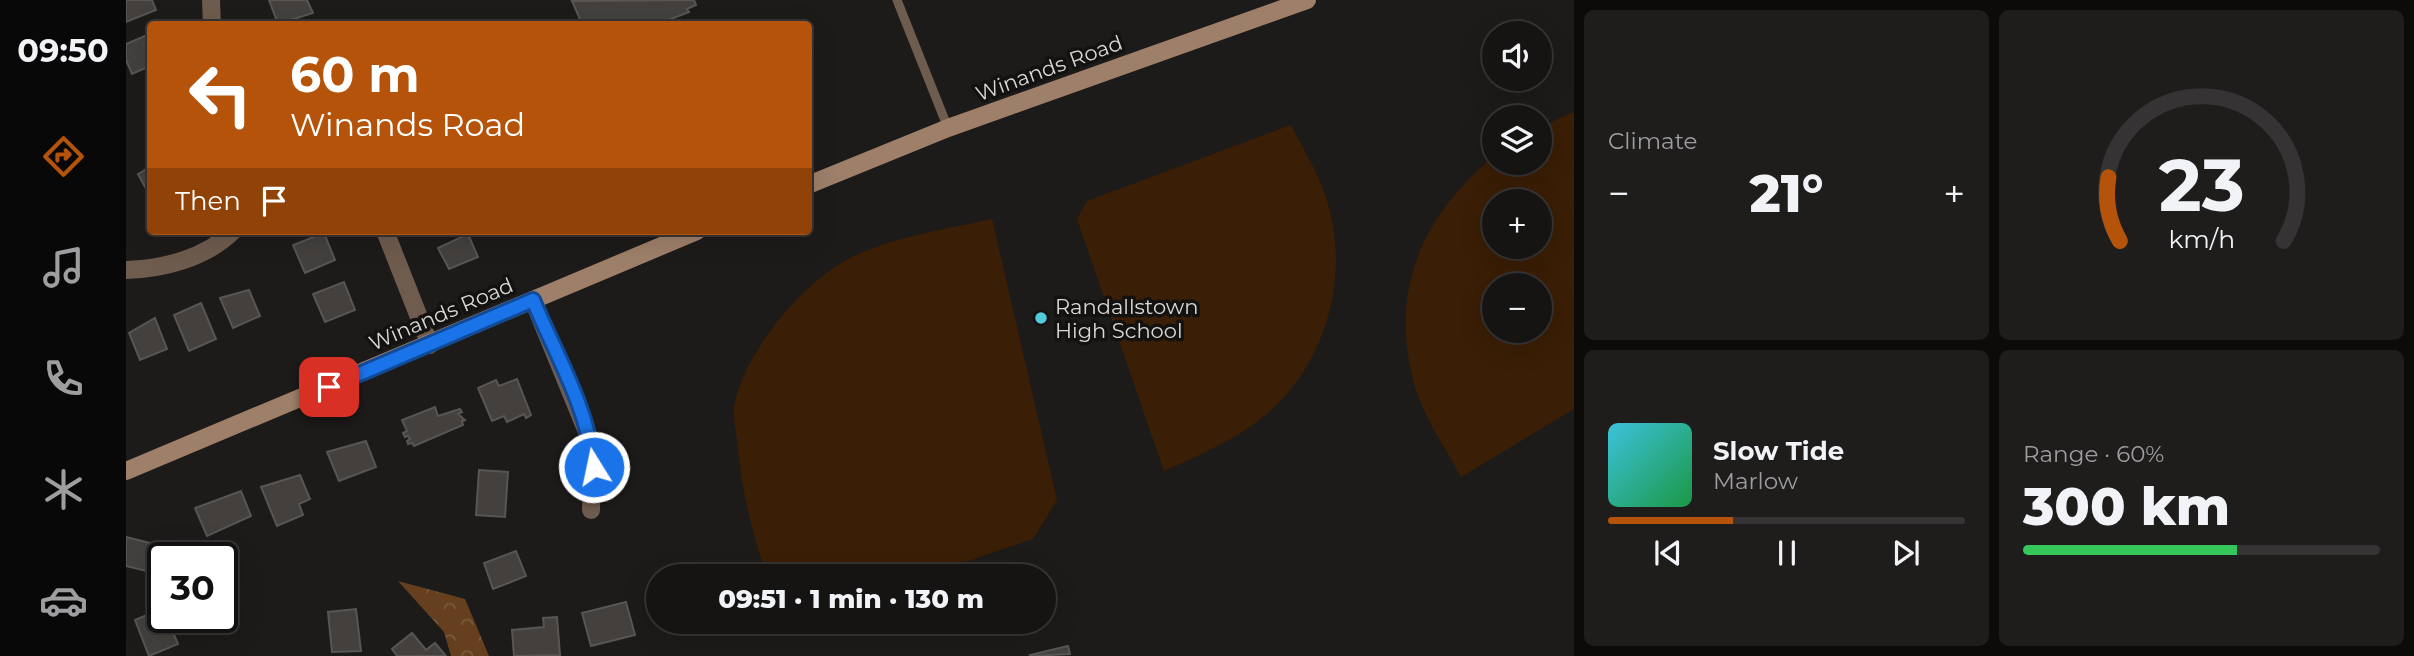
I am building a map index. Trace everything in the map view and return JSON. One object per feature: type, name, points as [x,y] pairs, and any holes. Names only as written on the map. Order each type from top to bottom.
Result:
[{"type":"street","points":[[211,0],[212,21]]},
{"type":"street","name":"Winands Road","points":[[812,183],[948,128],[1307,0]]},
{"type":"street","points":[[126,270],[154,268],[195,255],[208,250],[228,235]]},
{"type":"street","points":[[387,235],[430,345]]},
{"type":"street","name":"Winands Road","points":[[126,471],[687,235]]},
{"type":"street","points":[[533,300],[592,444],[594,467],[591,510]]},
{"type":"lane","points":[[898,0],[948,128]]},
{"type":"green space","points":[[398,581],[465,599],[489,656],[451,656],[444,632]]},
{"type":"shaded area","points":[[1574,112],[1574,409],[1461,477],[1430,421],[1415,387],[1408,352],[1406,319],[1409,288],[1417,259],[1447,204],[1482,168],[1482,175],[1552,175],[1552,122]]},
{"type":"shaded area","points":[[1291,125],[1321,183],[1332,222],[1336,253],[1335,284],[1329,315],[1304,371],[1285,396],[1262,418],[1227,441],[1164,471],[1077,219],[1087,201]]},
{"type":"shaded area","points":[[992,219],[1057,500],[1033,539],[959,564],[763,564],[741,475],[734,416],[739,388],[748,367],[775,325],[808,288],[826,273],[878,246]]},
{"type":"building","points":[[126,0],[152,0],[156,10],[126,22]]},
{"type":"building","points":[[269,0],[307,0],[313,13],[288,21],[277,21]]},
{"type":"building","points":[[694,0],[696,5],[687,9],[689,12],[666,21],[581,21],[572,1]]},
{"type":"building","points":[[147,35],[147,67],[132,74],[126,60],[126,44]]},
{"type":"building","points":[[147,169],[147,190],[138,174]]},
{"type":"building","points":[[325,235],[335,260],[305,273],[293,245]]},
{"type":"building","points":[[468,235],[478,257],[449,269],[438,248]]},
{"type":"building","points":[[344,282],[355,310],[325,322],[313,294]]},
{"type":"building","points":[[249,290],[260,316],[233,328],[220,298]]},
{"type":"building","points":[[201,303],[216,339],[189,351],[174,315]]},
{"type":"building","points":[[155,318],[167,349],[140,360],[129,333]]},
{"type":"building","points":[[517,379],[531,415],[526,418],[524,414],[507,422],[504,416],[492,421],[478,388],[496,380],[499,386]]},
{"type":"building","points":[[435,407],[438,416],[460,409],[462,412],[458,414],[465,420],[462,421],[463,425],[414,446],[412,443],[408,444],[410,439],[403,433],[407,431],[402,420]]},
{"type":"building","points":[[366,441],[376,467],[339,481],[327,452]]},
{"type":"building","points":[[479,470],[508,472],[505,517],[476,515]]},
{"type":"building","points":[[300,475],[310,499],[299,504],[303,515],[277,526],[261,487]]},
{"type":"building","points":[[241,491],[251,516],[207,536],[195,508]]},
{"type":"building","points":[[126,537],[147,542],[147,571],[126,566]]},
{"type":"building","points":[[516,551],[526,576],[493,589],[484,563]]},
{"type":"building","points":[[626,602],[635,635],[591,646],[582,613]]},
{"type":"building","points":[[356,609],[361,651],[332,652],[328,612]]},
{"type":"building","points":[[147,615],[147,633],[173,633],[178,644],[149,656],[135,620]]},
{"type":"building","points":[[557,617],[560,655],[514,656],[512,630],[544,627],[543,618]]},
{"type":"building","points":[[412,633],[426,650],[435,643],[446,656],[397,656],[392,649]]},
{"type":"building","points":[[1068,646],[1070,654],[1030,655]]},
{"type":"place","name":"Randallstown High School","points":[[1041,318]]},
{"type":"route","points":[[329,387],[533,300],[583,416],[592,444],[594,467]]}]
